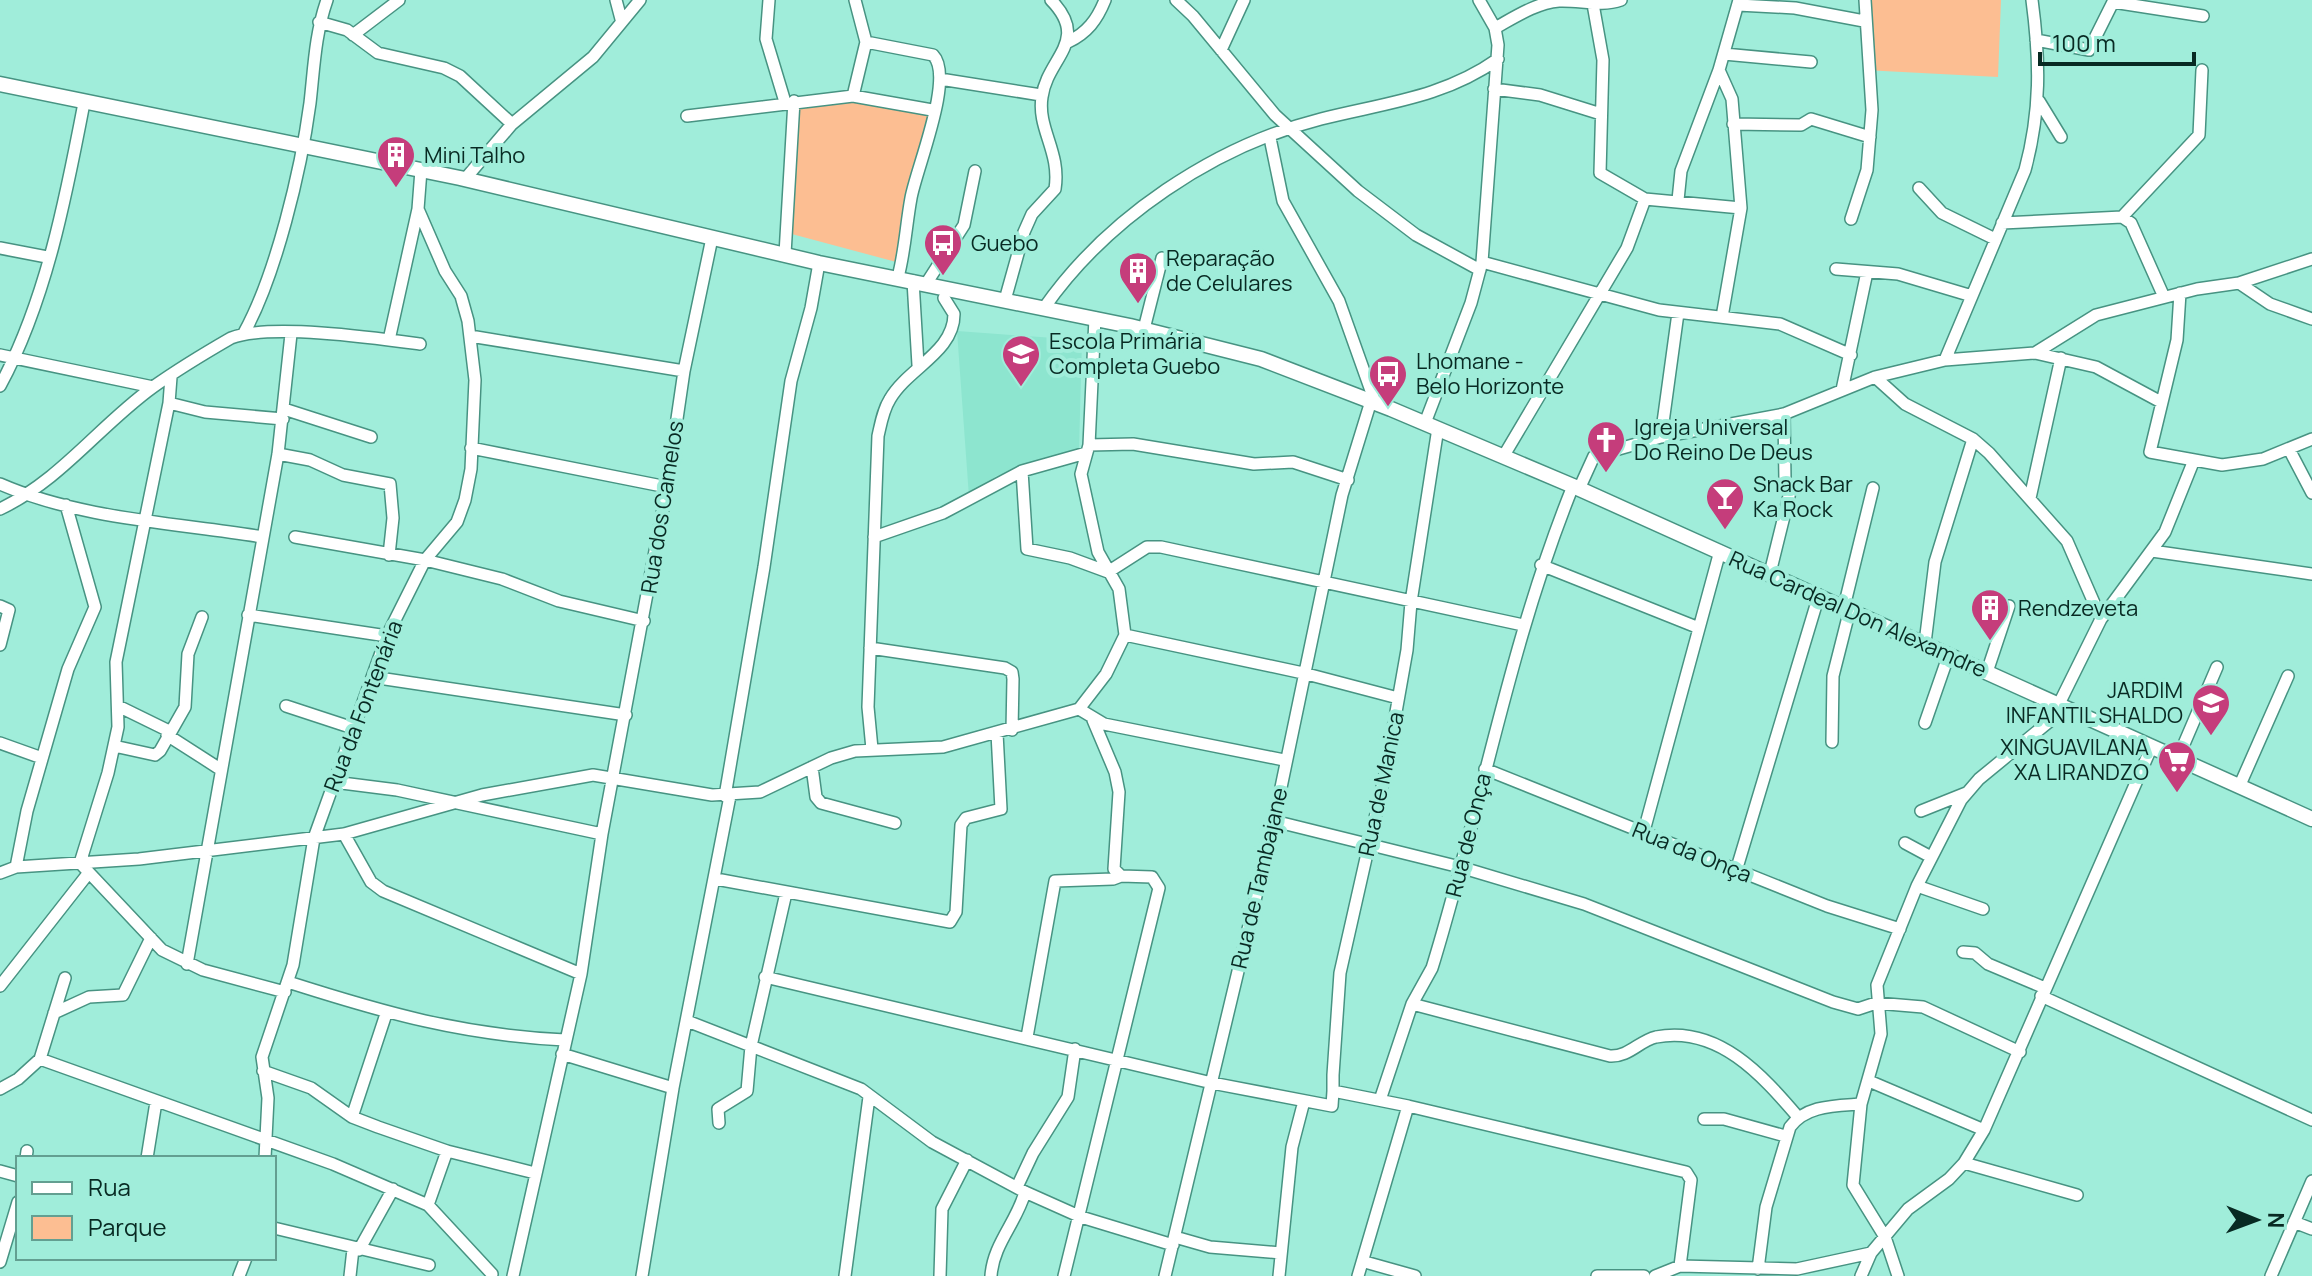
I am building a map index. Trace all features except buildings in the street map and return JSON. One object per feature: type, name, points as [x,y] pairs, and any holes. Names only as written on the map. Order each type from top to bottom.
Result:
[{"type":"street","points":[[353,35],[399,0]]},
{"type":"street","points":[[616,0],[621,19]]},
{"type":"street","points":[[465,179],[512,124],[593,57],[621,19],[640,0]]},
{"type":"street","points":[[769,0],[766,39],[790,101],[785,254]]},
{"type":"street","points":[[853,96],[866,42],[855,0]]},
{"type":"street","points":[[1051,0],[1063,12],[1068,42]]},
{"type":"street","points":[[1005,300],[1032,214],[1055,189],[1056,157],[1044,126],[1041,95],[1068,42],[1080,36],[1095,21],[1105,0]]},
{"type":"street","points":[[1176,0],[1275,115],[1395,221],[1481,266],[1678,313],[1780,324],[1851,355]]},
{"type":"street","points":[[1221,50],[1244,0]]},
{"type":"street","points":[[1479,0],[1495,28],[1545,4],[1564,1],[1593,4],[1621,0]]},
{"type":"street","points":[[1851,219],[1863,188],[1870,137],[1872,85],[1864,21],[1865,0]]},
{"type":"street","points":[[1945,360],[2025,170],[2039,101],[2032,0]]},
{"type":"street","points":[[2036,40],[2089,50],[2114,1],[2203,16]]},
{"type":"street","points":[[1678,200],[1681,171],[1719,70],[1738,3],[1795,8],[1864,21]]},
{"type":"street","points":[[1593,4],[1603,50],[1600,173],[1645,199],[1741,208]]},
{"type":"street","points":[[322,8],[336,24],[378,53],[444,68],[460,76],[512,124]]},
{"type":"street","points":[[244,333],[263,298],[302,145],[322,8]]},
{"type":"street","name":"Rua de Manica","points":[[1333,1091],[1340,973],[1407,650],[1431,425],[1481,266],[1498,59],[1495,28]]},
{"type":"street","points":[[866,42],[933,55],[938,61],[940,79],[932,110],[931,135],[911,196],[906,243],[898,277]]},
{"type":"street","points":[[1724,54],[1811,62]]},
{"type":"street","points":[[1044,308],[1062,282],[1099,244],[1139,211],[1218,160],[1291,127],[1439,91],[1477,74],[1498,59]]},
{"type":"street","points":[[1719,70],[1731,91],[1741,208],[1722,317]]},
{"type":"street","points":[[2122,217],[2199,135],[2202,70]]},
{"type":"street","points":[[940,79],[1041,95]]},
{"type":"street","points":[[0,84],[465,179],[819,263],[1144,329],[1261,359],[1373,402]]},
{"type":"street","points":[[1494,89],[1540,95],[1601,114]]},
{"type":"street","points":[[687,116],[790,101],[853,96],[932,110]]},
{"type":"street","points":[[2039,101],[2061,137]]},
{"type":"street","points":[[0,386],[15,357],[47,257],[84,103]]},
{"type":"street","points":[[1733,124],[1801,125],[1811,119],[1870,137]]},
{"type":"street","points":[[1270,138],[1283,201],[1339,301],[1373,402]]},
{"type":"street","name":"Rua da Fontenária","points":[[265,1156],[268,1098],[262,1057],[287,987],[303,918],[314,838],[387,636],[425,560],[457,522],[465,500],[475,380],[470,336],[461,296],[445,271],[418,209],[421,170]]},
{"type":"street","points":[[918,365],[919,282],[964,225],[975,171]]},
{"type":"street","points":[[1919,188],[1942,213],[1995,239]]},
{"type":"street","points":[[1503,457],[1627,248],[1645,199]]},
{"type":"street","points":[[389,340],[418,209]]},
{"type":"street","points":[[2002,223],[2122,217],[2131,223],[2164,297]]},
{"type":"street","name":"Rua dos Camelos","points":[[513,1276],[581,974],[602,834],[644,621],[684,371],[712,238]]},
{"type":"street","points":[[0,248],[47,257]]},
{"type":"street","points":[[1144,329],[1162,258]]},
{"type":"street","points":[[2035,353],[2071,332],[2084,320],[2180,293],[2239,283],[2312,259]]},
{"type":"street","points":[[642,1276],[673,1088],[716,879],[791,381],[811,308],[819,263]]},
{"type":"street","points":[[1836,269],[1926,280],[1972,296]]},
{"type":"street","points":[[1842,390],[1867,272]]},
{"type":"street","points":[[2239,283],[2270,304],[2312,319]]},
{"type":"street","points":[[2180,293],[2177,340],[2150,452],[2222,465],[2244,463],[2290,451],[2312,439]]},
{"type":"street","points":[[872,749],[868,707],[878,436],[883,412],[891,397],[918,365],[948,341],[954,314],[944,298]]},
{"type":"street","points":[[1661,437],[1678,313]]},
{"type":"street","points":[[0,873],[16,867],[206,851],[344,834],[547,781],[614,776],[656,787],[728,796],[760,792],[843,755],[872,749],[927,749],[1012,730],[1079,709],[1090,699],[1106,674],[1125,635],[1119,589],[1098,552],[1081,474],[1088,449],[1095,318]]},
{"type":"street","points":[[0,509],[27,496],[87,448],[153,387],[219,345],[244,333],[420,344]]},
{"type":"street","points":[[187,964],[278,454],[291,334]]},
{"type":"street","points":[[470,336],[684,371]]},
{"type":"street","points":[[2035,353],[2096,367],[2161,402]]},
{"type":"street","name":"Rua de Onça","points":[[1380,1100],[1412,1004],[1432,968],[1541,565],[1576,487],[1594,456],[1661,437],[1784,414],[1875,377],[1945,360],[2035,353]]},
{"type":"street","points":[[0,355],[153,387]]},
{"type":"street","points":[[2030,498],[2061,358]]},
{"type":"street","points":[[171,377],[169,403],[116,662],[118,706],[114,746],[80,863],[87,875],[162,950],[187,964],[475,1033],[565,1040]]},
{"type":"street","points":[[1875,377],[1905,404],[1973,439],[2030,498],[2067,541],[2101,619]]},
{"type":"street","name":"Rua Cardeal Don Alexamdre","points":[[1373,402],[1770,573],[2312,819]]},
{"type":"street","name":"Rua de Tambajane","points":[[1165,1276],[1274,821],[1322,584],[1348,480],[1373,402]]},
{"type":"street","points":[[169,403],[205,412],[283,414],[371,437]]},
{"type":"street","points":[[1770,573],[1790,492],[1785,481],[1784,414]]},
{"type":"street","points":[[1925,643],[1935,562],[1973,439]]},
{"type":"street","points":[[874,537],[943,513],[1022,471],[1088,449],[1133,444],[1254,464],[1293,462],[1348,480]]},
{"type":"street","points":[[471,448],[667,487]]},
{"type":"street","points":[[2290,451],[2312,493]]},
{"type":"street","points":[[278,454],[310,460],[343,475],[390,484],[393,518],[389,555]]},
{"type":"street","points":[[1898,1276],[1885,1237],[1853,1185],[1861,1104],[1881,1034],[1876,1003],[1877,985],[1917,886],[1967,793],[1979,779],[2041,731],[2060,705],[2101,619],[2165,532],[2194,460]]},
{"type":"street","points":[[1022,471],[1027,549],[1070,558],[1108,572]]},
{"type":"street","points":[[0,484],[27,496],[66,505],[263,537]]},
{"type":"street","points":[[1832,742],[1833,676],[1873,488]]},
{"type":"street","points":[[16,867],[42,758],[68,669],[95,607],[66,505]]},
{"type":"street","points":[[295,537],[425,560],[502,579],[559,601],[644,621]]},
{"type":"street","points":[[1108,572],[1147,547],[1161,547],[1523,625]]},
{"type":"street","points":[[1644,831],[1720,551]]},
{"type":"street","points":[[2152,551],[2312,574]]},
{"type":"street","points":[[1541,565],[1699,628]]},
{"type":"street","points":[[1736,871],[1819,595]]},
{"type":"street","points":[[0,606],[9,610],[9,618],[0,645]]},
{"type":"street","points":[[1987,672],[2009,606]]},
{"type":"street","points":[[248,615],[387,636]]},
{"type":"street","points":[[114,746],[155,755],[185,707],[188,654],[202,617]]},
{"type":"street","points":[[1125,635],[1303,673],[1398,698]]},
{"type":"street","points":[[870,648],[1005,668],[1012,672],[1012,730]]},
{"type":"street","points":[[1925,723],[1949,654]]},
{"type":"street","points":[[2178,758],[2217,667]]},
{"type":"street","points":[[2234,785],[2288,676]]},
{"type":"street","points":[[372,677],[626,715]]},
{"type":"street","points":[[118,706],[168,733],[220,769]]},
{"type":"street","points":[[286,706],[353,728]]},
{"type":"street","points":[[1079,709],[1093,720],[1284,760]]},
{"type":"street","points":[[1093,720],[1115,772],[1119,792],[1114,869],[1121,876]]},
{"type":"street","points":[[716,879],[940,922],[954,920],[961,825],[966,818],[1001,809],[997,733]]},
{"type":"street","points":[[0,743],[42,758]]},
{"type":"street","points":[[1861,1276],[1871,1253],[1923,1195],[1949,1179],[1964,1163],[1984,1130],[2152,746]]},
{"type":"street","points":[[812,767],[816,797],[821,803],[895,823]]},
{"type":"street","name":"Rua da Onça","points":[[1485,769],[1644,831],[1736,871],[1900,929]]},
{"type":"street","points":[[334,782],[397,790],[450,804],[602,834]]},
{"type":"street","points":[[1921,811],[1967,793]]},
{"type":"street","points":[[1274,821],[1460,867],[1615,915],[1685,947],[1833,1002],[1858,1009],[1876,1003],[1934,1010],[2020,1052]]},
{"type":"street","points":[[344,834],[371,882],[383,891],[581,974]]},
{"type":"street","points":[[1905,843],[1931,857]]},
{"type":"street","points":[[0,986],[87,875]]},
{"type":"street","points":[[1027,1037],[1055,881],[1152,877],[1159,888],[1081,1217],[1064,1276]]},
{"type":"street","points":[[1917,886],[1983,909]]},
{"type":"street","points":[[719,1123],[718,1109],[747,1091],[751,1046],[786,893]]},
{"type":"street","points":[[54,1013],[89,997],[123,995],[151,938]]},
{"type":"street","points":[[1963,952],[1975,953],[1988,964],[2043,992],[2312,1120]]},
{"type":"street","points":[[765,977],[1212,1083],[1332,1106],[1333,1091],[1686,1172],[1691,1180],[1680,1266]]},
{"type":"street","points":[[0,1089],[18,1079],[40,1059],[65,978]]},
{"type":"street","points":[[1412,1004],[1610,1056],[1623,1055],[1656,1037],[1695,1038],[1754,1067],[1798,1117]]},
{"type":"street","points":[[352,1117],[386,1014]]},
{"type":"street","points":[[687,1021],[846,1082],[900,1121],[967,1160],[1081,1217],[1174,1241],[1281,1253]]},
{"type":"street","points":[[991,1276],[998,1246],[1016,1216],[1033,1153],[1068,1097],[1075,1049]]},
{"type":"street","points":[[562,1054],[673,1088]]},
{"type":"street","points":[[40,1059],[393,1189],[428,1205],[491,1275],[507,1276]]},
{"type":"street","points":[[263,1071],[311,1088],[352,1117],[447,1151],[535,1173]]},
{"type":"street","points":[[1869,1081],[1984,1130]]},
{"type":"street","points":[[845,1276],[869,1097]]},
{"type":"street","points":[[1279,1276],[1292,1147],[1304,1101]]},
{"type":"street","points":[[147,1156],[156,1102]]},
{"type":"street","points":[[1758,1269],[1766,1207],[1785,1136],[1798,1117],[1816,1108],[1861,1104]]},
{"type":"street","points":[[1358,1276],[1365,1262],[1408,1106]]},
{"type":"street","points":[[1704,1119],[1724,1119],[1785,1136]]},
{"type":"street","points":[[428,1205],[447,1151]]},
{"type":"street","points":[[940,1276],[942,1209],[967,1160]]},
{"type":"street","points":[[1964,1163],[2077,1195]]},
{"type":"street","points":[[2271,1276],[2312,1181]]},
{"type":"street","points":[[350,1276],[356,1250],[393,1189]]},
{"type":"street","points":[[0,1262],[16,1209]]},
{"type":"street","points":[[2294,1222],[2312,1229]]},
{"type":"street","points":[[276,1229],[429,1265]]},
{"type":"street","points":[[1655,1276],[1662,1276],[1680,1266],[1797,1269],[1871,1253]]},
{"type":"street","points":[[1365,1262],[1415,1276]]},
{"type":"street","points":[[1597,1276],[1644,1276]]},
{"type":"shaded area","name":"Escola Primária Completa Guebo","points":[[957,331],[1082,340],[1079,450],[996,476],[969,497]]},
{"type":"green space","points":[[1867,0],[2001,0],[1998,77],[1864,70]]},
{"type":"green space","points":[[853,100],[931,116],[900,263],[788,233],[796,107]]},
{"type":"place","name":"Mini Talho","points":[[396,189]]},
{"type":"place","name":"Guebo","points":[[943,277]]},
{"type":"place","name":"Reparação de Celulares","points":[[1138,305]]},
{"type":"place","name":"Escola Primária Completa Guebo","points":[[1021,388]]},
{"type":"place","name":"Lhomane - Belo Horizonte","points":[[1388,408]]},
{"type":"place","name":"Igreja Universal Do Reino De Deus","points":[[1606,474]]},
{"type":"place","name":"Snack Bar Ka Rock","points":[[1725,531]]},
{"type":"place","name":"Rendzeveta","points":[[1990,642]]},
{"type":"place","name":"JARDIM INFANTIL SHALDO","points":[[2211,737]]},
{"type":"place","name":"XINGUAVILANA XA LIRANDZO","points":[[2177,794]]}]
